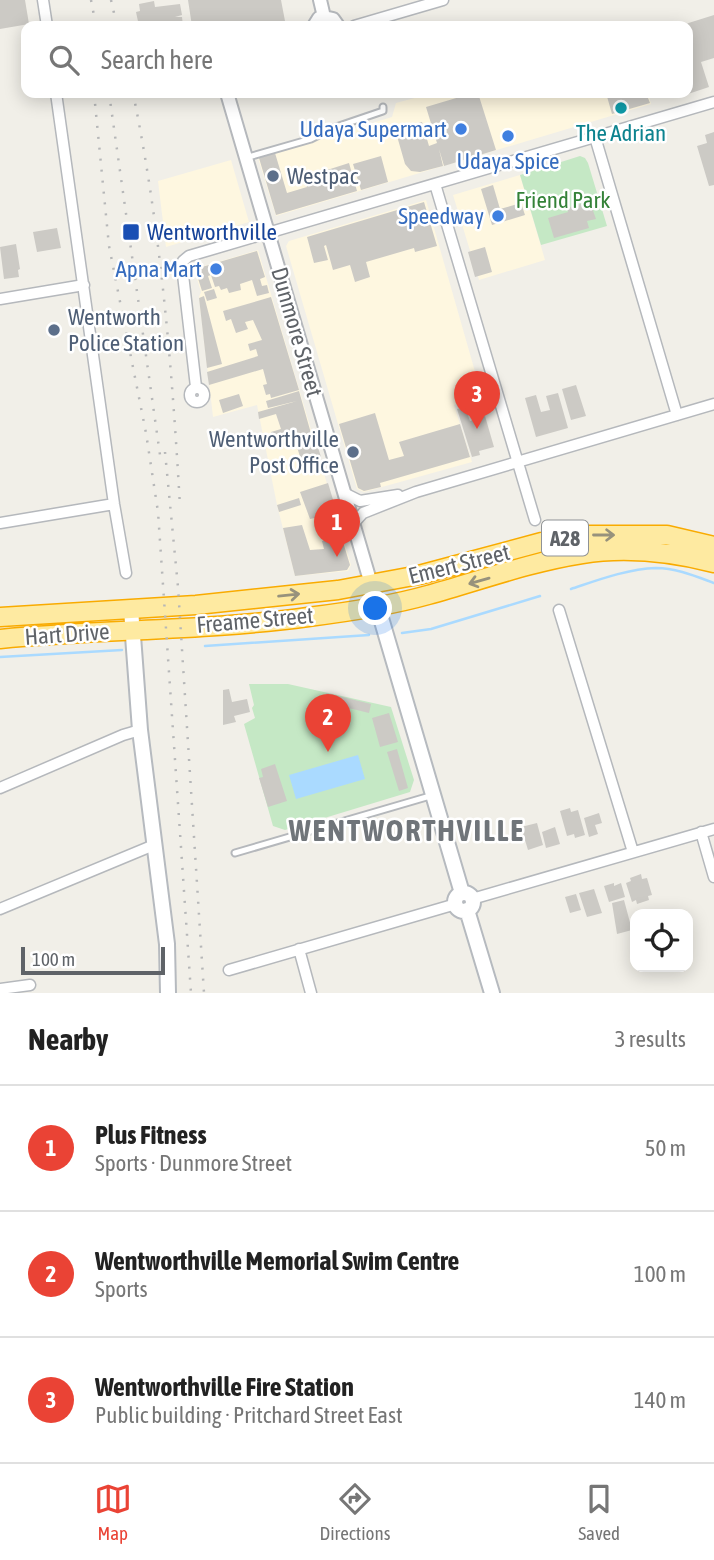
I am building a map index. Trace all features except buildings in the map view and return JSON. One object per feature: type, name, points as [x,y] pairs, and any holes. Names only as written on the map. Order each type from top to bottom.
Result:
[{"type":"highway","name":"Emert Street","points":[[371,584],[419,575],[542,542],[586,535],[667,536],[714,546]]},
{"type":"highway","name":"Emert Street","points":[[377,607],[581,554],[633,551],[667,554],[714,564]]},
{"type":"highway","name":"Freame Street","points":[[131,609],[196,605],[371,584]]},
{"type":"highway","name":"Freame Street","points":[[134,631],[305,617],[377,607]]},
{"type":"highway","name":"Hart Drive","points":[[0,617],[131,609]]},
{"type":"highway","name":"Hart Drive","points":[[0,639],[134,631]]},
{"type":"main road","name":"Dunmore Street","points":[[371,584],[492,993]]},
{"type":"main road","points":[[131,609],[141,730],[167,944],[168,993]]},
{"type":"street","points":[[43,0],[46,21]]},
{"type":"street","points":[[320,0],[324,16]]},
{"type":"street","points":[[371,21],[443,0]]},
{"type":"street","points":[[317,21],[324,16],[334,21]]},
{"type":"street","points":[[57,98],[126,573]]},
{"type":"street","name":"Dunmore Street","points":[[228,98],[371,584]]},
{"type":"street","points":[[196,387],[182,266],[189,256],[714,103]]},
{"type":"street","points":[[595,137],[677,415]]},
{"type":"street","points":[[435,184],[535,520]]},
{"type":"street","points":[[0,299],[84,285]]},
{"type":"street","points":[[353,524],[363,513],[416,492],[714,404]]},
{"type":"street","points":[[344,493],[360,501],[416,492]]},
{"type":"street","points":[[0,523],[114,504]]},
{"type":"street","points":[[559,610],[633,852]]},
{"type":"street","points":[[0,788],[123,735],[141,730]]},
{"type":"street","points":[[229,970],[714,829]]},
{"type":"street","points":[[701,832],[714,877]]},
{"type":"street","points":[[0,909],[154,845]]},
{"type":"street","points":[[299,949],[312,993]]},
{"type":"street","points":[[0,989],[30,985]]},
{"type":"lane","points":[[245,158],[311,139],[333,128],[383,111],[383,107]]},
{"type":"lane","points":[[235,853],[433,795]]},
{"type":"shaded area","points":[[414,98],[649,98],[651,104],[276,216],[258,158],[392,117],[396,103]]},
{"type":"shaded area","points":[[231,160],[249,222],[166,247],[158,181]]},
{"type":"shaded area","points":[[520,175],[545,260],[479,280],[453,195]]},
{"type":"shaded area","points":[[426,200],[482,396],[454,405],[472,462],[364,492],[357,489],[286,246],[289,241]]},
{"type":"shaded area","points":[[258,250],[351,565],[348,571],[295,576],[277,505],[257,405],[213,417],[199,297],[201,292],[194,269]]},
{"type":"green space","name":"Friend Park","points":[[580,156],[588,163],[607,226],[541,245],[520,175]]},
{"type":"green space","points":[[249,684],[288,684],[391,707],[414,780],[410,792],[285,830],[273,826],[244,724],[255,718]]},
{"type":"water","points":[[312,706],[347,714],[342,735],[307,727]]},
{"type":"water","points":[[358,755],[365,779],[296,799],[289,775]]},
{"type":"waterway","points":[[571,589],[623,573],[656,568],[678,571],[714,583]]},
{"type":"waterway","points":[[402,633],[431,629],[540,596]]},
{"type":"waterway","points":[[205,646],[369,635]]},
{"type":"waterway","points":[[0,657],[122,650]]},
{"type":"railway","points":[[91,0],[95,21]]},
{"type":"railway","points":[[111,0],[116,21]]},
{"type":"railway","points":[[94,98],[109,246],[146,433],[158,512],[191,993]]},
{"type":"railway","points":[[110,98],[161,462]]},
{"type":"railway","points":[[134,98],[151,196],[164,299],[180,506]]},
{"type":"railway","points":[[165,452],[178,587],[204,993]]},
{"type":"place","name":"The Adrian","points":[[621,108]]},
{"type":"place","name":"Udaya Supermart","points":[[461,129]]},
{"type":"place","name":"Udaya Spice","points":[[508,136]]},
{"type":"place","name":"Westpac","points":[[273,176]]},
{"type":"place","name":"Speedway","points":[[498,216]]},
{"type":"place","name":"Wentworthville","points":[[131,232]]},
{"type":"place","name":"Apna Mart","points":[[216,269]]},
{"type":"place","name":"Wentworth Police Station","points":[[54,330]]},
{"type":"place","name":"Wentworthville Fire Station","points":[[477,429]]},
{"type":"place","name":"Wentworthville Post Office","points":[[353,452]]},
{"type":"place","name":"Plus Fitness","points":[[337,557]]},
{"type":"place","name":"Wentworthville Memorial Swim Centre","points":[[328,752]]},
{"type":"district","name":"WENTWORTHVILLE","points":[[407,830]]}]
